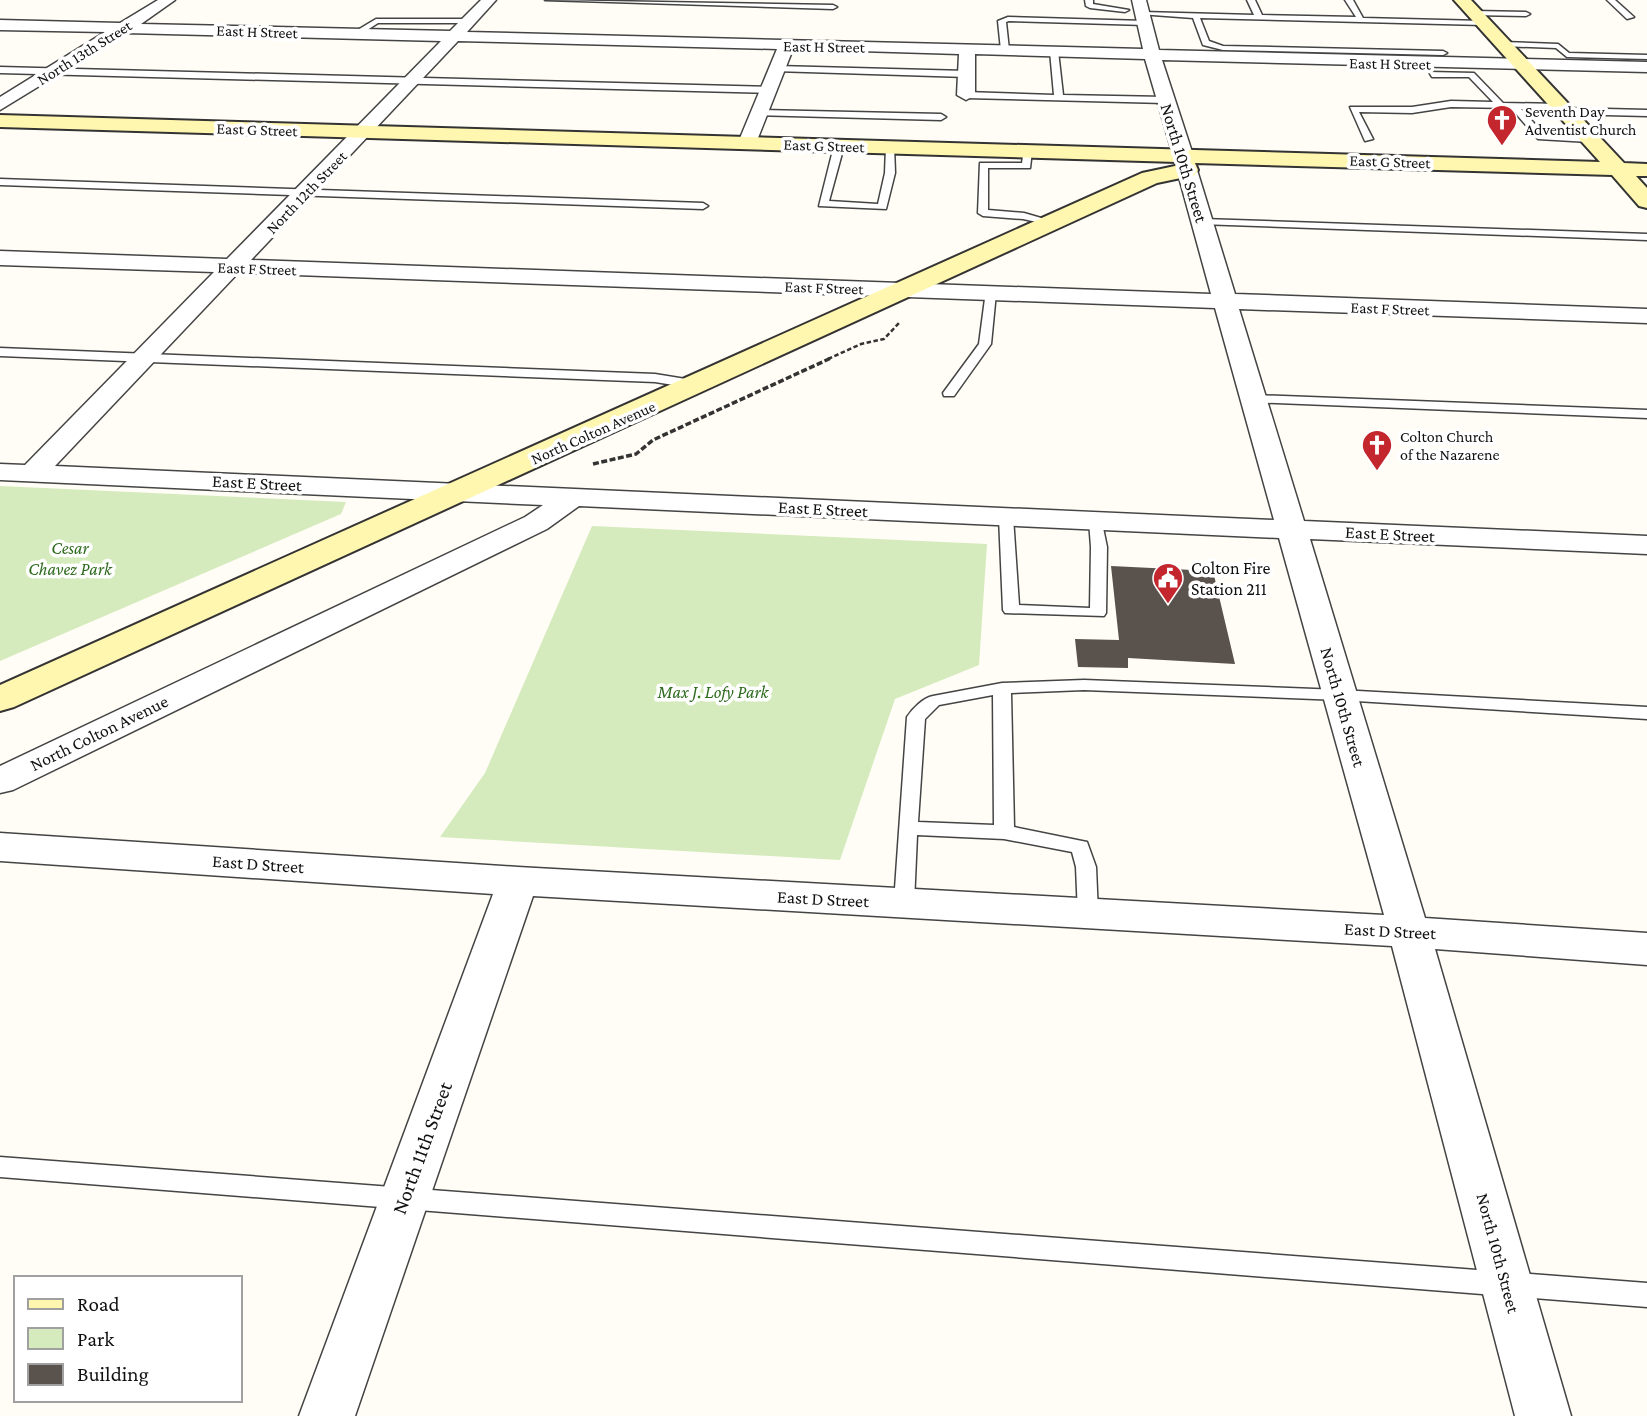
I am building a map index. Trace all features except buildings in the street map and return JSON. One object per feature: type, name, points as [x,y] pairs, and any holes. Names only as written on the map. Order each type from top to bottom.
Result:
[{"type":"street","name":"North 13th Street","points":[[0,105],[169,0]]},
{"type":"street","name":"North 12th Street","points":[[33,473],[365,132],[489,0]]},
{"type":"street","points":[[1471,10],[1647,201]]},
{"type":"street","name":"North 10th Street","points":[[1143,12],[1165,100],[1255,399],[1409,932],[1543,1416]]},
{"type":"street","name":"East H Street","points":[[0,25],[355,34],[463,29],[787,45],[1446,64],[1647,67]]},
{"type":"street","points":[[747,143],[787,45]]},
{"type":"street","points":[[967,49],[967,95]]},
{"type":"street","name":"East G Street","points":[[0,121],[1027,151],[1185,163],[1647,170]]},
{"type":"street","name":"North Colton Avenue","points":[[0,699],[698,384],[905,304],[1051,223],[1185,163]]},
{"type":"street","name":"East F Street","points":[[0,258],[233,267],[905,304],[990,293],[1647,316]]},
{"type":"street","name":"East E Street","points":[[0,472],[1647,545]]},
{"type":"street","name":"North Colton Avenue","points":[[0,781],[536,523],[573,497]]},
{"type":"street","name":"East D Street","points":[[0,847],[518,881],[1647,948]]},
{"type":"street","name":"North 11th Street","points":[[327,1416],[518,881]]},
{"type":"lane","points":[[549,0],[833,7]]},
{"type":"lane","points":[[1089,0],[1090,6],[1096,8],[1196,16],[1403,21],[1471,10],[1526,15]]},
{"type":"lane","points":[[1251,0],[1259,17]]},
{"type":"lane","points":[[1349,0],[1361,20]]},
{"type":"lane","points":[[1611,0],[1630,17]]},
{"type":"lane","points":[[1005,50],[1002,21],[1008,19],[1143,12]]},
{"type":"lane","points":[[1196,16],[1206,43],[1223,48],[1446,64],[1471,75],[1501,106]]},
{"type":"lane","points":[[1403,21],[1409,32]]},
{"type":"lane","points":[[1438,43],[1446,64]]},
{"type":"lane","points":[[1503,44],[1558,46],[1567,55],[1647,57]]},
{"type":"lane","points":[[1054,51],[1059,98]]},
{"type":"lane","points":[[1440,85],[1432,74],[1446,64]]},
{"type":"lane","points":[[777,69],[967,74]]},
{"type":"lane","points":[[0,70],[769,90]]},
{"type":"lane","points":[[1449,94],[1457,104]]},
{"type":"lane","points":[[967,95],[1165,100]]},
{"type":"lane","points":[[1368,139],[1353,109],[1412,110],[1457,104],[1647,113]]},
{"type":"lane","points":[[1514,106],[1541,137],[1589,139]]},
{"type":"lane","points":[[760,113],[941,117]]},
{"type":"lane","points":[[839,146],[823,204],[882,207],[891,147]]},
{"type":"lane","points":[[1027,151],[1027,166],[983,165],[984,212],[1024,216],[1051,223]]},
{"type":"lane","points":[[0,182],[702,206]]},
{"type":"lane","points":[[1203,222],[1647,237]]},
{"type":"lane","points":[[949,393],[985,344],[990,293]]},
{"type":"lane","points":[[0,352],[655,378],[698,384]]},
{"type":"lane","points":[[1255,399],[1647,414]]},
{"type":"lane","points":[[1006,517],[1011,610],[1098,613],[1099,547],[1096,521]]},
{"type":"lane","points":[[904,903],[916,717],[933,701],[1002,688],[1084,685],[1340,695],[1647,713]]},
{"type":"lane","points":[[1002,688],[1004,832]]},
{"type":"lane","points":[[908,828],[1004,832],[1080,847],[1086,867],[1088,914]]},
{"type":"lane","points":[[0,1167],[1647,1295]]},
{"type":"path","points":[[588,466],[636,454],[653,440],[677,428],[861,344],[884,339],[896,325],[905,304]]},
{"type":"green space","name":"Cesar Chavez Park","points":[[0,486],[346,502],[341,514],[0,661]]},
{"type":"green space","name":"Max J. Lofy Park","points":[[592,526],[987,544],[979,665],[895,699],[840,860],[440,837],[485,773]]},
{"type":"place","name":"Seventh Day Adventist Church","points":[[1502,147]]},
{"type":"place","name":"Colton Church of the Nazarene","points":[[1377,472]]},
{"type":"place","name":"Colton Fire Station 211","points":[[1168,605]]}]
